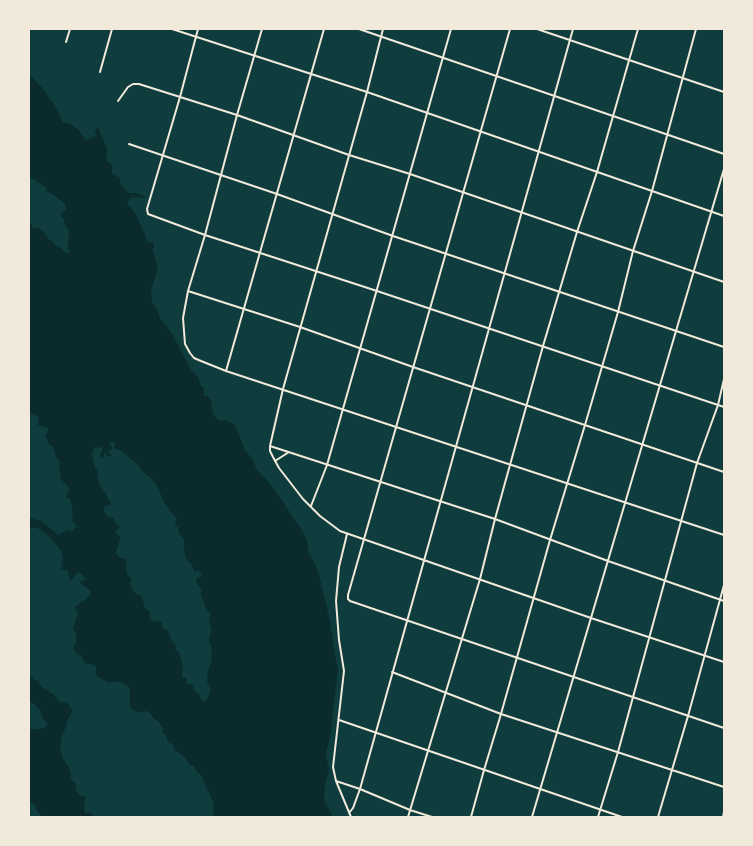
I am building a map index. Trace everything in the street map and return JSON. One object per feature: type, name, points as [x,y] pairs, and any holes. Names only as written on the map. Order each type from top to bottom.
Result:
[{"type":"street","points":[[66,42],[70,29]]},
{"type":"street","points":[[100,72],[112,29]]},
{"type":"street","points":[[172,29],[368,92],[724,216]]},
{"type":"street","points":[[198,29],[180,97],[146,209],[148,214],[205,235],[724,407]]},
{"type":"street","points":[[262,29],[188,291],[183,318],[185,344],[194,358],[724,535]]},
{"type":"street","points":[[226,370],[324,29]]},
{"type":"street","points":[[359,29],[724,154]]},
{"type":"street","points":[[383,29],[368,92],[283,389],[270,446],[274,461],[310,507],[330,525],[340,531],[724,662]]},
{"type":"street","points":[[310,507],[327,465],[344,409],[452,29]]},
{"type":"street","points":[[510,29],[348,599],[724,728]]},
{"type":"street","points":[[537,29],[724,92]]},
{"type":"street","points":[[349,813],[353,808],[360,789],[573,29]]},
{"type":"street","points":[[408,817],[480,579],[542,346],[614,116],[638,29]]},
{"type":"street","points":[[471,817],[533,598],[618,312],[633,251],[668,135],[696,29]]},
{"type":"street","points":[[118,101],[128,87],[133,84],[139,84],[237,115],[349,155],[410,174],[724,282]]},
{"type":"street","points":[[129,144],[504,274],[724,347]]},
{"type":"street","points":[[532,817],[724,169]]},
{"type":"street","points":[[188,291],[300,327],[724,472]]},
{"type":"street","points":[[598,817],[618,752],[697,463],[718,405],[724,379]]},
{"type":"street","points":[[270,446],[495,520],[724,601]]},
{"type":"street","points":[[274,461],[289,452]]},
{"type":"street","points":[[347,534],[339,567],[336,601],[344,671],[333,767],[336,781],[351,817]]},
{"type":"street","points":[[658,817],[724,585]]},
{"type":"street","points":[[392,672],[501,714],[724,787]]},
{"type":"street","points":[[339,720],[622,817]]},
{"type":"street","points":[[336,781],[432,817]]},
{"type":"street","points":[[723,817],[724,812]]},
{"type":"water","points":[[29,74],[46,92],[63,122],[73,125],[85,140],[94,137],[97,134],[94,131],[98,128],[107,149],[106,160],[113,166],[112,173],[120,178],[120,184],[128,193],[145,196],[144,198],[133,197],[127,203],[135,213],[149,243],[152,242],[154,245],[152,249],[158,268],[151,290],[152,303],[172,334],[191,370],[198,377],[201,386],[204,388],[204,396],[208,396],[211,399],[213,414],[221,421],[226,420],[235,425],[245,450],[253,460],[256,468],[275,490],[307,540],[308,552],[319,575],[330,621],[338,668],[330,737],[326,754],[329,771],[325,784],[324,800],[333,817],[213,817],[214,804],[202,776],[196,771],[195,767],[190,765],[185,757],[174,749],[174,745],[169,743],[167,736],[163,733],[163,727],[147,711],[136,712],[132,709],[130,706],[130,689],[128,687],[123,683],[114,681],[109,683],[100,678],[96,675],[96,666],[86,664],[73,649],[76,642],[76,634],[73,628],[78,613],[75,607],[92,592],[80,583],[85,580],[81,573],[77,572],[70,582],[68,571],[61,569],[63,557],[61,551],[48,535],[40,529],[29,527],[29,517],[41,521],[58,535],[70,529],[71,532],[77,526],[72,521],[71,511],[73,509],[70,499],[66,497],[70,489],[61,479],[60,461],[55,456],[56,453],[53,447],[45,436],[48,428],[38,425],[38,417],[29,412],[29,402],[31,400],[29,400],[29,221],[33,229],[38,228],[42,230],[48,239],[68,253],[70,251],[68,249],[69,230],[60,216],[66,209],[65,204],[46,191],[46,188],[37,181],[29,177]],"holes":[[[115,443],[114,448],[121,451],[138,465],[157,486],[164,502],[177,518],[175,524],[179,528],[178,531],[184,540],[186,559],[191,563],[195,572],[198,570],[202,574],[200,577],[197,577],[196,582],[201,589],[201,597],[205,607],[211,613],[209,641],[212,648],[212,661],[207,676],[211,690],[206,701],[202,701],[192,684],[187,684],[187,678],[183,678],[183,667],[175,644],[168,631],[162,627],[162,623],[160,621],[154,622],[150,619],[150,612],[145,608],[141,595],[136,594],[132,589],[130,583],[132,580],[127,574],[125,558],[120,558],[116,553],[120,536],[115,531],[120,527],[115,523],[114,517],[109,517],[105,514],[105,506],[110,505],[111,502],[98,481],[92,455],[94,448],[99,447],[103,450],[100,455],[101,458],[103,458],[105,452],[107,453],[106,455],[111,457],[112,455],[108,451],[113,449],[109,444]]]},
{"type":"water","points":[[29,677],[39,681],[43,688],[53,694],[59,701],[67,703],[73,710],[66,723],[60,747],[62,756],[71,774],[70,777],[75,782],[75,789],[82,797],[86,796],[84,803],[85,814],[88,812],[92,813],[94,817],[42,817],[35,804],[29,802],[29,729],[40,729],[47,726],[47,724],[40,710],[33,703],[29,702]]}]
